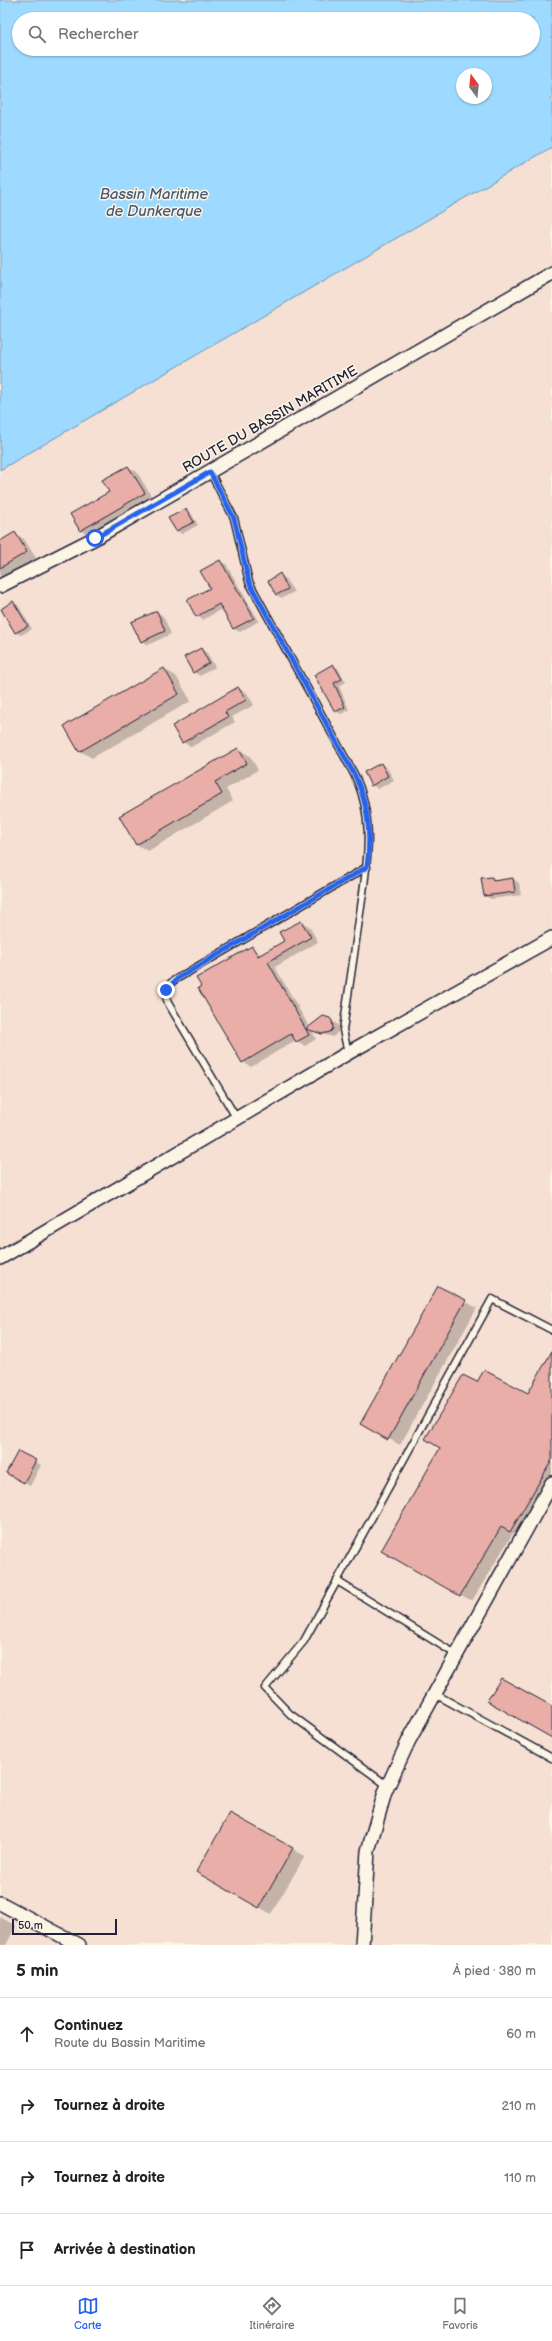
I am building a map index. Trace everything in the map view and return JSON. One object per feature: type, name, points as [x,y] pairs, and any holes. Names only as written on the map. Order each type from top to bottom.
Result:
[{"type":"street","name":"ROUTE DU BASSIN MARITIME","points":[[0,586],[67,554],[552,273]]},
{"type":"street","points":[[0,1258],[348,1053],[552,939]]},
{"type":"street","points":[[362,1945],[368,1851],[377,1816],[388,1786],[409,1740],[552,1483]]},
{"type":"street","points":[[0,1902],[79,1945]]},
{"type":"lane","points":[[210,472],[234,518],[249,582],[358,781],[366,813],[367,867],[343,1030],[348,1053]]},
{"type":"lane","points":[[237,1119],[168,1003],[166,990],[178,978],[367,867]]},
{"type":"lane","points":[[388,1786],[290,1714],[265,1688],[304,1641],[492,1299],[552,1330]]},
{"type":"lane","points":[[337,1581],[457,1655]]},
{"type":"lane","points":[[435,1694],[552,1758]]},
{"type":"shaded area","points":[[552,147],[552,1945],[0,1945],[0,470]]},
{"type":"water","name":"Bassin Maritime de Dunkerque","points":[[0,0],[552,0],[552,147],[0,470]]},
{"type":"building","points":[[128,466],[145,493],[80,531],[70,514],[109,492],[102,480]]},
{"type":"building","points":[[186,509],[194,522],[176,531],[168,518]]},
{"type":"building","points":[[15,532],[27,552],[0,568],[0,541]]},
{"type":"building","points":[[220,560],[254,618],[233,629],[219,604],[196,617],[187,600],[210,588],[200,571]]},
{"type":"building","points":[[280,573],[288,589],[276,595],[268,581]]},
{"type":"building","points":[[13,601],[28,626],[15,633],[1,609]]},
{"type":"building","points":[[157,611],[165,631],[141,642],[131,622]]},
{"type":"building","points":[[201,648],[209,663],[193,673],[184,657]]},
{"type":"building","points":[[333,664],[342,679],[334,683],[345,707],[335,712],[314,675]]},
{"type":"building","points":[[164,668],[179,694],[79,752],[64,726]]},
{"type":"building","points":[[238,687],[246,700],[225,712],[228,717],[182,743],[172,726]]},
{"type":"building","points":[[238,748],[247,763],[215,782],[222,794],[136,845],[119,816]]},
{"type":"building","points":[[381,763],[388,776],[371,786],[364,772]]},
{"type":"building","points":[[492,877],[493,881],[513,878],[515,892],[484,896],[481,878]]},
{"type":"building","points":[[301,921],[311,937],[268,962],[309,1035],[296,1042],[291,1034],[242,1063],[198,988],[201,986],[196,978],[252,946],[258,956],[284,941],[279,932]]},
{"type":"building","points":[[323,1016],[330,1018],[332,1021],[333,1029],[330,1032],[322,1034],[306,1029]]},
{"type":"building","points":[[438,1286],[466,1300],[388,1440],[360,1424]]},
{"type":"building","points":[[552,1351],[552,1460],[510,1532],[501,1527],[460,1596],[381,1551],[440,1448],[425,1439],[463,1375],[477,1382],[484,1370],[528,1393]]},
{"type":"building","points":[[18,1451],[36,1460],[24,1483],[6,1473]]},
{"type":"building","points":[[501,1678],[552,1706],[552,1738],[487,1701]]},
{"type":"building","points":[[230,1813],[293,1848],[259,1908],[196,1872]]},
{"type":"route","points":[[95,538],[210,472],[230,506],[238,531],[249,582],[358,781],[365,804],[368,834],[367,867],[178,978],[170,983],[166,990]]}]
